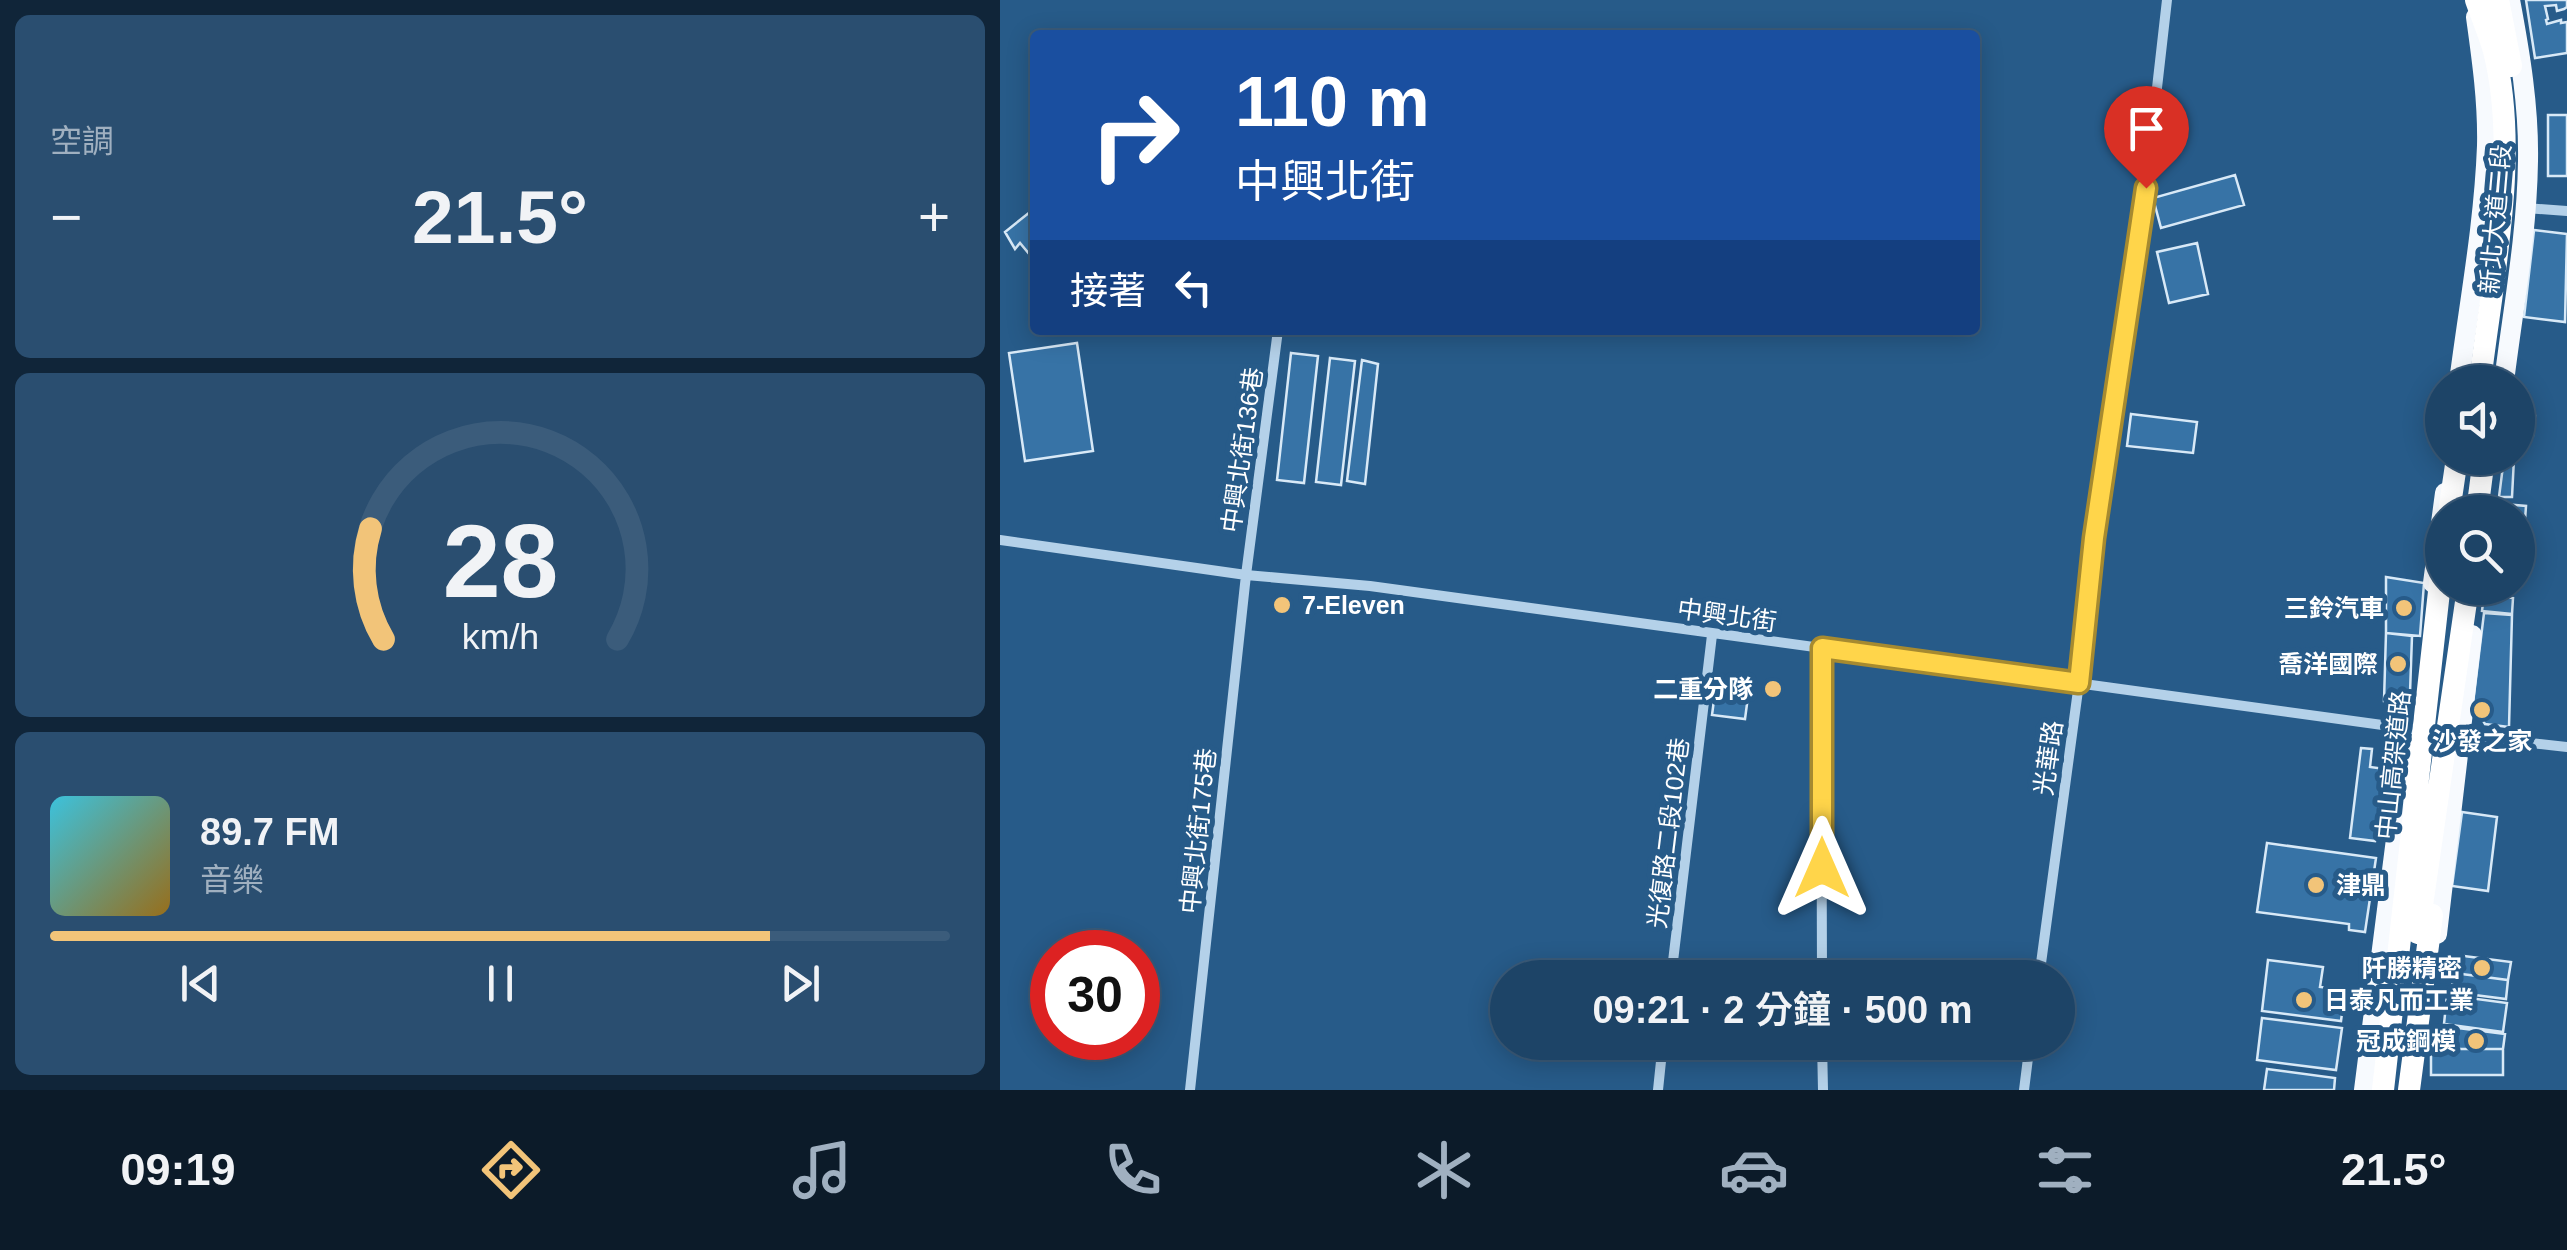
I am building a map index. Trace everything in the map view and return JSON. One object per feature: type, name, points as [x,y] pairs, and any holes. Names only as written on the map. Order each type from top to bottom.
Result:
[{"type":"highway","points":[[2476,0],[2494,50],[2505,152],[2482,365]]},
{"type":"highway","points":[[2465,365],[2494,164],[2493,94],[2476,0]]},
{"type":"highway","points":[[2496,365],[2518,168],[2511,63],[2498,0]]},
{"type":"highway","name":"中山高架道路","points":[[2383,1090],[2438,605]]},
{"type":"highway","points":[[2406,897],[2452,605]]},
{"type":"highway","name":"中山高架道路","points":[[2398,1090],[2466,605]]},
{"type":"highway","points":[[2368,1090],[2381,1019],[2411,762]]},
{"type":"highway","points":[[2409,1090],[2454,773]]},
{"type":"main road","name":"新北大道二段","points":[[2506,365],[2526,208],[2528,159],[2526,113],[2510,0]]},
{"type":"main road","points":[[2368,1090],[2402,792],[2411,762],[2451,475]]},
{"type":"main road","points":[[2417,1090],[2476,605]]},
{"type":"street","name":"光華路","points":[[2041,960],[2079,683],[2094,538],[2146,188],[2167,0]]},
{"type":"street","points":[[2526,208],[2567,211]]},
{"type":"street","name":"中興北街136巷","points":[[1246,576],[1277,335]]},
{"type":"street","name":"中興北街","points":[[1000,540],[1246,576],[1370,586],[2460,736],[2567,747]]},
{"type":"street","name":"中興北街175巷","points":[[1190,1090],[1246,576]]},
{"type":"street","name":"光復路二段102巷","points":[[1673,960],[1712,635]]},
{"type":"street","points":[[1822,648],[1822,960]]},
{"type":"street","points":[[1658,1090],[1662,1060]]},
{"type":"street","points":[[1822,1060],[1822,1090]]},
{"type":"street","points":[[2024,1090],[2028,1060]]},
{"type":"building","points":[[2526,0],[2567,0],[2567,7],[2557,11],[2556,5],[2545,6],[2547,24],[2567,22],[2567,53],[2535,58]]},
{"type":"building","points":[[2548,115],[2567,115],[2567,176],[2548,176]]},
{"type":"building","points":[[2235,175],[2244,205],[2161,228],[2153,198]]},
{"type":"building","points":[[1030,212],[1030,255],[1020,243],[1015,249],[1005,232]]},
{"type":"building","points":[[2534,230],[2567,234],[2565,322],[2524,317]]},
{"type":"building","points":[[2197,243],[2208,294],[2169,303],[2157,252]]},
{"type":"building","points":[[1077,343],[1093,451],[1025,461],[1009,353]]},
{"type":"building","points":[[1291,353],[1318,356],[1304,483],[1277,480]]},
{"type":"building","points":[[1330,358],[1355,361],[1341,485],[1316,482]]},
{"type":"building","points":[[1362,360],[1378,364],[1365,484],[1347,481]]},
{"type":"building","points":[[2131,414],[2197,422],[2193,453],[2127,446]]},
{"type":"building","points":[[2502,475],[2513,475],[2512,495],[2499,495]]},
{"type":"building","name":"三鈴汽車","points":[[2386,577],[2424,583],[2420,636],[2386,633]]},
{"type":"building","points":[[2483,605],[2513,605],[2512,614],[2482,611]]},
{"type":"building","points":[[2484,613],[2512,615],[2509,727],[2485,724],[2473,703]]},
{"type":"building","name":"喬洋國際","points":[[2386,633],[2412,636],[2410,693],[2399,702],[2384,701]]},
{"type":"building","points":[[1716,685],[1749,689],[1745,719],[1712,715]]},
{"type":"building","points":[[2361,748],[2372,749],[2370,767],[2385,769],[2375,841],[2350,838]]},
{"type":"building","points":[[2462,812],[2497,817],[2488,891],[2452,886]]},
{"type":"building","name":"津鼎","points":[[2267,843],[2376,858],[2365,932],[2349,930],[2349,924],[2257,912]]},
{"type":"building","name":"阡勝精密","points":[[2456,955],[2511,962],[2508,980],[2454,973]]},
{"type":"building","name":"日泰凡而工業","points":[[2268,960],[2323,967],[2320,987],[2345,990],[2341,1021],[2262,1011]]},
{"type":"building","points":[[2454,973],[2508,980],[2506,999],[2451,992]]},
{"type":"building","points":[[2447,995],[2507,1003],[2503,1032],[2444,1024]]},
{"type":"building","points":[[2262,1018],[2342,1028],[2336,1070],[2257,1060]]},
{"type":"building","name":"冠成鋼模","points":[[2450,1027],[2505,1034],[2503,1049],[2448,1049]]},
{"type":"building","points":[[2431,1049],[2503,1049],[2503,1075],[2431,1075]]},
{"type":"building","points":[[2267,1069],[2335,1078],[2334,1090],[2264,1090]]},
{"type":"place","name":"7-Eleven","points":[[1282,605]]},
{"type":"place","name":"三鈴汽車","points":[[2404,608]]},
{"type":"place","name":"喬洋國際","points":[[2398,664]]},
{"type":"place","name":"二重分隊","points":[[1773,689]]},
{"type":"place","name":"沙發之家","points":[[2482,710]]},
{"type":"place","name":"津鼎","points":[[2316,885]]},
{"type":"place","name":"阡勝精密","points":[[2482,968]]},
{"type":"place","name":"日泰凡而工業","points":[[2304,1000]]},
{"type":"place","name":"冠成鋼模","points":[[2476,1041]]},
{"type":"route","points":[[1822,868],[1822,648],[2079,683],[2094,538],[2146,188]]}]
